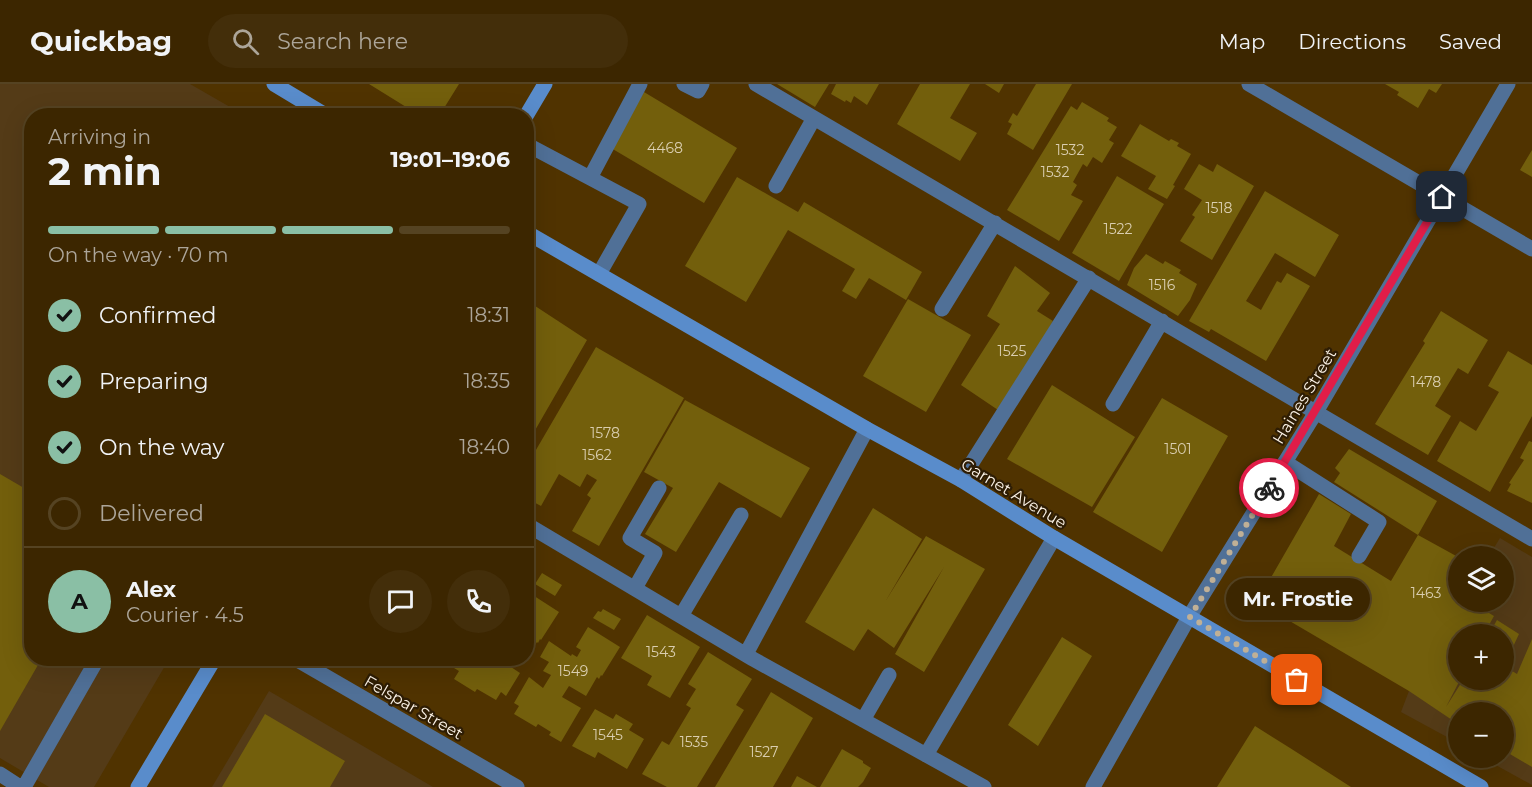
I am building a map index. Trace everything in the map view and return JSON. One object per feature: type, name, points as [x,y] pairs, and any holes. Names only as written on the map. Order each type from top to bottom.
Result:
[{"type":"main road","points":[[274,84],[314,108]]},
{"type":"main road","points":[[530,108],[544,84]]},
{"type":"main road","name":"Garnet Avenue","points":[[534,237],[867,429],[961,480],[1054,538],[1481,787]]},
{"type":"main road","points":[[138,787],[210,666]]},
{"type":"street","points":[[590,178],[640,84]]},
{"type":"street","points":[[684,84],[698,91],[702,84]]},
{"type":"street","points":[[756,84],[1532,539]]},
{"type":"street","points":[[1249,84],[1532,249]]},
{"type":"street","name":"Haines Street","points":[[1093,787],[1190,617],[1316,412],[1508,84]]},
{"type":"street","points":[[776,186],[814,118]]},
{"type":"street","points":[[534,148],[639,204],[599,274]]},
{"type":"street","points":[[942,309],[995,223]]},
{"type":"street","points":[[961,480],[1089,278]]},
{"type":"street","points":[[1113,404],[1162,321]]},
{"type":"street","points":[[746,654],[867,429]]},
{"type":"street","points":[[1285,462],[1379,522],[1359,556]]},
{"type":"street","points":[[635,588],[655,553],[630,538],[659,488]]},
{"type":"street","points":[[681,616],[741,515]]},
{"type":"street","points":[[534,529],[746,654],[984,787]]},
{"type":"street","points":[[926,754],[1054,538]]},
{"type":"street","points":[[0,774],[22,787],[93,666]]},
{"type":"street","name":"Felspar Street","points":[[308,666],[517,787]]},
{"type":"street","points":[[863,720],[889,675]]},
{"type":"shaded area","points":[[0,84],[190,84],[232,108],[24,108],[24,666],[165,666],[94,787],[49,787],[0,758]]},
{"type":"shaded area","points":[[1500,538],[1513,546],[1495,546]]},
{"type":"shaded area","points":[[1514,546],[1532,557],[1532,785],[1501,768],[1514,768],[1514,702],[1448,702],[1448,738],[1401,712],[1409,691],[1448,626],[1448,690],[1514,690],[1514,624],[1449,624],[1456,612],[1514,612]]},
{"type":"shaded area","points":[[269,691],[433,787],[212,787]]},
{"type":"building","points":[[369,84],[459,84],[444,108],[408,108]]},
{"type":"building","points":[[777,84],[829,84],[815,107]]},
{"type":"building","points":[[836,84],[879,84],[867,105],[854,96],[851,103],[831,94]]},
{"type":"building","points":[[920,84],[970,84],[950,118],[977,133],[960,161],[897,124]]},
{"type":"building","points":[[985,84],[1004,84],[999,93]]},
{"type":"building","points":[[1036,84],[1072,84],[1033,150],[1007,134],[1012,124],[1008,122],[1013,113],[1017,116]]},
{"type":"building","points":[[1385,84],[1442,84],[1436,93],[1429,89],[1418,108],[1397,95],[1399,92]]},
{"type":"building","points":[[644,92],[737,148],[704,203],[611,148]]},
{"type":"building","points":[[1082,102],[1109,118],[1107,121],[1117,127],[1109,140],[1114,143],[1102,163],[1093,157],[1087,167],[1083,164],[1073,182],[1077,185],[1071,195],[1083,201],[1059,241],[1007,210],[1071,106],[1077,110]]},
{"type":"building","points":[[1140,124],[1169,141],[1171,139],[1179,143],[1177,146],[1191,154],[1167,199],[1148,189],[1156,176],[1121,156]]},
{"type":"building","points":[[1532,150],[1532,177],[1520,170]]},
{"type":"building","points":[[1199,164],[1213,172],[1217,164],[1254,186],[1212,260],[1180,241],[1195,217],[1192,215],[1202,200],[1184,189]]},
{"type":"building","points":[[1117,176],[1164,204],[1119,281],[1072,253]]},
{"type":"building","points":[[737,177],[798,212],[804,202],[922,272],[906,300],[869,278],[856,299],[842,291],[855,269],[788,230],[746,302],[685,266]]},
{"type":"building","points":[[1265,191],[1339,235],[1315,277],[1275,253],[1246,301],[1261,310],[1277,281],[1281,283],[1287,273],[1310,286],[1266,361],[1211,329],[1209,332],[1189,321]]},
{"type":"building","points":[[1146,254],[1163,264],[1165,261],[1181,270],[1179,273],[1197,284],[1190,300],[1178,316],[1127,285],[1134,268]]},
{"type":"building","points":[[1015,266],[1050,293],[1037,311],[1053,321],[1001,412],[961,385],[1000,324],[987,316]]},
{"type":"building","points":[[908,299],[971,335],[926,412],[863,376]]},
{"type":"building","points":[[534,305],[587,340],[534,432]]},
{"type":"building","points":[[1441,311],[1488,340],[1468,374],[1458,368],[1435,406],[1451,416],[1428,455],[1375,424],[1425,343],[1423,341]]},
{"type":"building","points":[[596,347],[684,398],[599,546],[572,531],[591,498],[587,495],[597,480],[587,474],[580,487],[559,474],[541,506],[534,502],[534,453]]},
{"type":"building","points":[[1508,351],[1532,365],[1532,416],[1490,492],[1437,461],[1460,421],[1476,431],[1499,392],[1488,386]]},
{"type":"building","points":[[1052,385],[1135,437],[1092,507],[1007,459]]},
{"type":"building","points":[[1162,398],[1228,436],[1162,552],[1093,512]]},
{"type":"building","points":[[685,400],[810,468],[781,518],[719,482],[676,552],[645,534],[673,488],[644,472]]},
{"type":"building","points":[[1529,441],[1532,442],[1532,503],[1507,491],[1511,484],[1509,483],[1524,460],[1520,458]]},
{"type":"building","points":[[1349,449],[1437,501],[1418,535],[1334,482],[1340,473],[1335,468]]},
{"type":"building","points":[[0,474],[24,488],[24,666],[37,666],[0,731]]},
{"type":"building","points":[[1319,494],[1351,514],[1334,546],[1391,581],[1418,535],[1448,552],[1448,612],[1487,612],[1494,616],[1490,624],[1448,624],[1448,690],[1455,690],[1446,707],[1448,704],[1448,717],[1409,691],[1257,602]]},
{"type":"building","points":[[873,508],[922,539],[885,602],[926,536],[985,569],[924,672],[895,654],[944,567],[894,648],[868,629],[854,651],[805,622]]},
{"type":"building","points":[[542,573],[562,585],[555,596],[535,584]]},
{"type":"building","points":[[534,596],[559,612],[541,640],[534,647]]},
{"type":"building","points":[[603,609],[621,619],[614,630],[593,618],[598,611],[601,612]]},
{"type":"building","points":[[647,615],[700,647],[670,698],[647,685],[652,676],[621,658]]},
{"type":"building","points":[[588,627],[620,647],[586,696],[569,686],[562,697],[581,708],[561,742],[549,735],[551,732],[538,724],[536,727],[514,714],[519,706],[514,703],[529,677],[543,688],[551,675],[543,671],[549,662],[540,657],[549,641],[571,656],[572,654],[577,657],[581,650],[576,647]]},
{"type":"building","points":[[1514,631],[1519,634],[1514,645]]},
{"type":"building","points":[[1062,637],[1092,656],[1038,746],[1008,725]]},
{"type":"building","points":[[1532,639],[1532,767],[1514,756],[1514,702],[1449,702],[1457,690],[1514,690],[1514,672],[1517,674]]},
{"type":"building","points":[[708,652],[752,679],[736,705],[744,710],[697,787],[667,787],[642,774],[662,741],[669,745],[691,708],[686,705],[696,689],[688,684]]},
{"type":"building","points":[[455,666],[510,666],[520,673],[506,696],[501,692],[496,700],[477,689],[475,692],[454,679],[459,671],[454,668]]},
{"type":"building","points":[[771,692],[813,718],[773,787],[715,787]]},
{"type":"building","points":[[595,709],[613,719],[616,714],[633,724],[629,730],[644,739],[627,769],[598,752],[595,758],[572,746]]},
{"type":"building","points":[[265,714],[345,761],[330,787],[222,787]]},
{"type":"building","points":[[1255,726],[1290,748],[1351,787],[1217,787]]},
{"type":"building","points":[[842,749],[871,768],[863,782],[858,787],[820,787]]},
{"type":"building","points":[[797,776],[817,787],[791,787]]},
{"type":"way so far","points":[[1269,488],[1190,617],[1297,680]]},
{"type":"place","name":"Mr. Frostie","points":[[1297,680]]},
{"type":"route","points":[[1269,488],[1442,197]]}]
